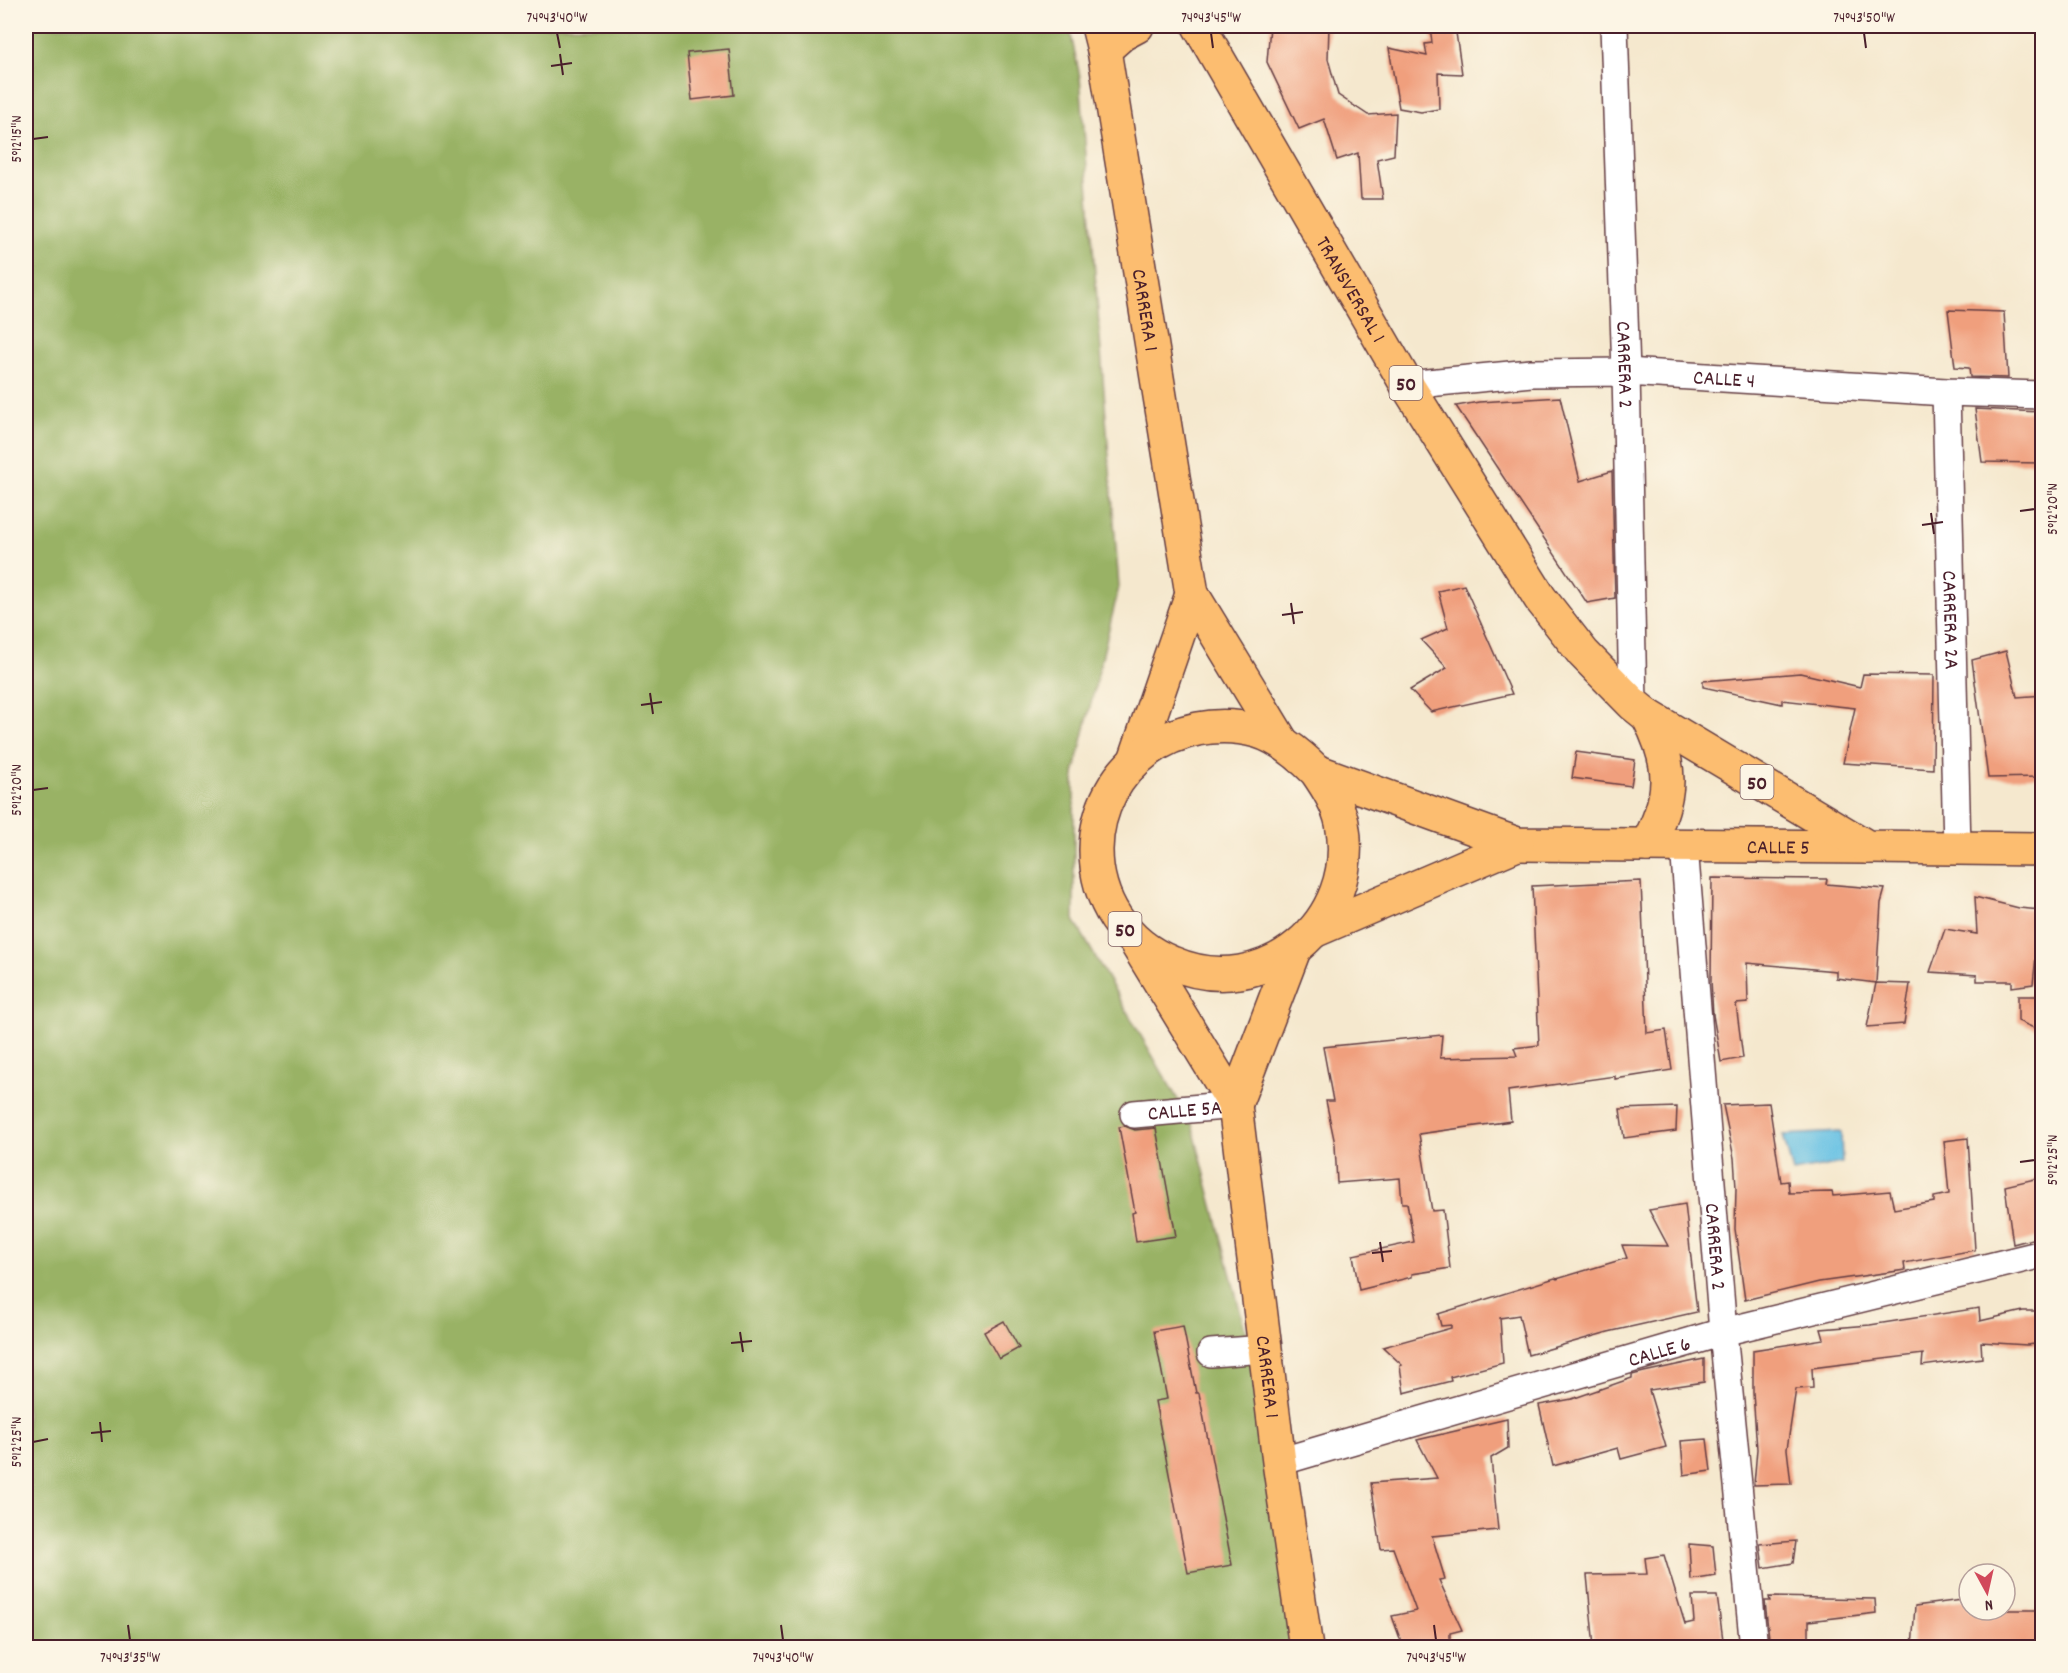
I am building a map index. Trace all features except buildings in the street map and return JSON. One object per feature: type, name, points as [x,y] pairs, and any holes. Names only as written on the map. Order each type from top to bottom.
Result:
[{"type":"main road","points":[[1101,38],[1122,34],[1137,26]]},
{"type":"main road","name":"TRANSVERSAL 1","points":[[1199,26],[1407,385],[1540,598],[1583,653],[1641,710],[1660,740],[1667,767],[1667,794],[1660,821],[1647,845]]},
{"type":"main road","name":"CARRERA 1","points":[[1101,38],[1192,594],[1282,742]]},
{"type":"main road","name":"CARRERA 1","points":[[1135,760],[1192,594]]},
{"type":"main road","name":"TRANSVERSAL 1","points":[[1641,710],[1867,847]]},
{"type":"main road","name":"50","points":[[1205,727],[1232,727],[1258,732],[1282,742],[1316,771],[1332,795],[1342,822],[1345,850],[1341,879],[1332,906],[1305,940],[1269,964],[1242,972],[1213,974],[1184,969],[1158,957],[1134,940],[1116,918],[1103,892],[1096,864],[1096,836],[1103,807],[1116,782],[1135,760],[1156,744],[1180,733],[1205,727]]},
{"type":"main road","name":"CALLE 5","points":[[1316,771],[1517,844],[2043,849]]},
{"type":"main road","name":"CALLE 5","points":[[1305,940],[1517,844]]},
{"type":"main road","name":"CARRERA 1","points":[[1134,940],[1235,1106],[1265,1349],[1306,1647]]},
{"type":"main road","name":"CARRERA 1","points":[[1235,1106],[1305,940]]},
{"type":"street","name":"CARRERA 2","points":[[1614,26],[1641,710]]},
{"type":"street","name":"CALLE 4","points":[[1407,385],[1531,373],[1626,372],[1946,392],[2043,395]]},
{"type":"street","name":"CARRERA 2A","points":[[1946,392],[1957,848]]},
{"type":"street","name":"CARRERA 2","points":[[1684,846],[1724,1332],[1754,1647]]},
{"type":"street","name":"CALLE 5A","points":[[1134,1114],[1235,1106]]},
{"type":"street","name":"CALLE 6","points":[[1280,1462],[1724,1332],[2043,1254]]},
{"type":"street","points":[[1211,1353],[1265,1349]]},
{"type":"green space","points":[[26,26],[1069,26],[1080,77],[1119,587],[1074,774],[1074,920],[1192,1124],[1279,1462],[1306,1647],[26,1648]]},
{"type":"water","points":[[1841,1132],[1842,1163],[1793,1172],[1783,1135]]}]
